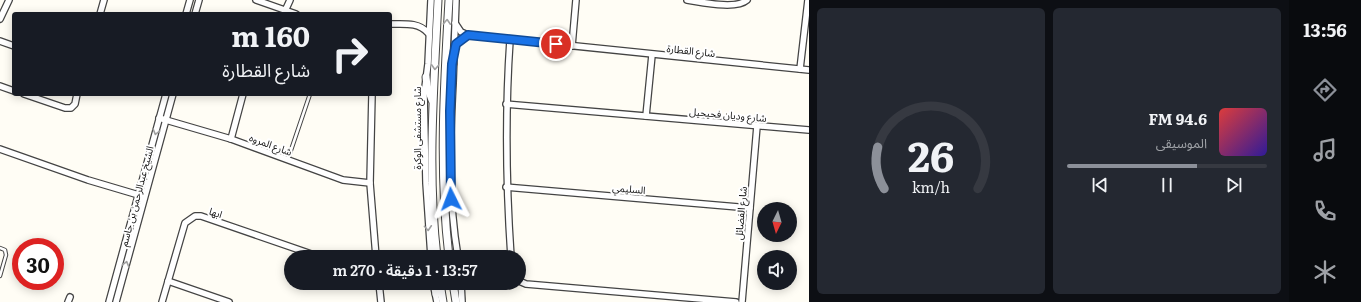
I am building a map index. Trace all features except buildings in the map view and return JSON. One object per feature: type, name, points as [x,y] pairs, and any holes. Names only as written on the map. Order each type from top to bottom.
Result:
[{"type":"street","points":[[0,19],[9,0]]},
{"type":"street","points":[[101,12],[104,0]]},
{"type":"street","points":[[187,12],[190,0]]},
{"type":"street","points":[[196,12],[199,0]]},
{"type":"street","points":[[256,0],[289,12]]},
{"type":"street","points":[[285,11],[290,0]]},
{"type":"street","name":"شارع مستشفى الوكرة","points":[[430,0],[424,95],[426,183],[431,250]]},
{"type":"street","name":"شارع مستشفى الوكرة","points":[[436,250],[432,187],[433,101],[438,0]]},
{"type":"street","points":[[449,0],[445,79],[443,176],[450,250]]},
{"type":"street","points":[[456,0],[452,64],[450,175],[457,250]]},
{"type":"street","points":[[572,46],[576,0]]},
{"type":"street","points":[[687,0],[732,5],[740,5],[747,0]]},
{"type":"street","points":[[800,70],[808,0]]},
{"type":"street","points":[[392,24],[416,25],[424,23],[429,18]]},
{"type":"street","points":[[455,23],[461,32],[468,35]]},
{"type":"street","points":[[416,25],[428,33]]},
{"type":"street","points":[[454,47],[458,41],[468,35]]},
{"type":"street","name":"شارع القطارة","points":[[468,35],[809,70]]},
{"type":"street","points":[[510,40],[506,104],[506,187],[510,250]]},
{"type":"street","points":[[0,41],[12,45]]},
{"type":"street","points":[[646,116],[652,55]]},
{"type":"street","points":[[445,79],[452,64]]},
{"type":"street","points":[[426,77],[429,92],[433,101]]},
{"type":"street","points":[[0,86],[12,89]]},
{"type":"street","points":[[30,96],[65,108],[71,108],[75,104],[77,96]]},
{"type":"street","name":"الشيخ عبدالرحمن بن جاسم","points":[[116,302],[165,96]]},
{"type":"street","name":"الشيخ عبدالرحمن بن جاسم","points":[[109,302],[172,96]]},
{"type":"street","points":[[231,139],[242,96]]},
{"type":"street","points":[[372,96],[370,183],[375,250]]},
{"type":"street","name":"شارع وديان فحيحيل","points":[[506,104],[809,130]]},
{"type":"street","name":"شارع المروه","points":[[159,118],[231,139],[343,180],[370,183]]},
{"type":"street","name":"شارع الفضائل","points":[[742,302],[757,126]]},
{"type":"street","points":[[0,149],[88,180],[142,196]]},
{"type":"street","name":"السليمي","points":[[506,187],[750,208]]},
{"type":"street","name":"ابها","points":[[162,302],[185,223],[195,216],[201,216],[300,250]]},
{"type":"street","points":[[168,281],[229,302]]},
{"type":"street","points":[[526,284],[736,302]]},
{"type":"street","points":[[379,290],[382,302]]},
{"type":"street","points":[[440,290],[443,302]]},
{"type":"street","points":[[454,290],[456,302]]},
{"type":"street","points":[[461,290],[462,302]]},
{"type":"street","points":[[658,295],[658,302]]},
{"type":"lane","points":[[287,160],[309,96]]},
{"type":"lane","points":[[0,248],[5,250],[6,255],[0,276]]},
{"type":"route","points":[[451,199],[450,111],[453,84],[452,64],[454,47],[458,41],[464,36],[468,35],[556,44]]}]
